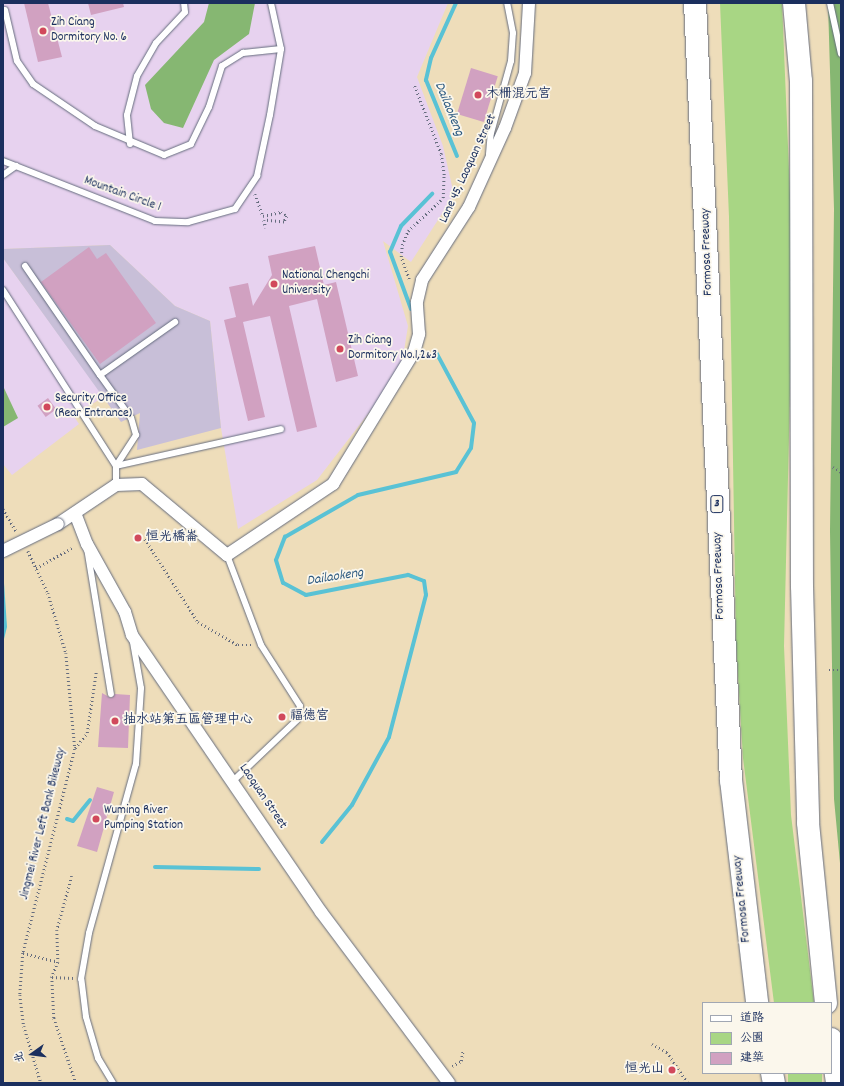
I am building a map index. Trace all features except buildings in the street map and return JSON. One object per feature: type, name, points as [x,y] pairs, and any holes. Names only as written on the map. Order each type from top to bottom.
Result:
[{"type":"highway","name":"Formosa Freeway","points":[[695,3],[730,780],[757,1002]]},
{"type":"highway","points":[[794,3],[802,81]]},
{"type":"highway","points":[[802,3],[802,586],[807,784],[826,1002]]},
{"type":"highway","points":[[832,1046],[837,1083]]},
{"type":"street","name":"Lane 45, Laoquan Street","points":[[227,555],[333,484],[414,352],[419,314],[417,302],[422,280],[456,232],[489,164],[525,73],[529,3]]},
{"type":"street","points":[[3,551],[75,513],[116,485],[142,484],[227,555]]},
{"type":"street","name":"Laoquan Street","points":[[75,513],[87,544],[125,612],[132,635],[234,780],[321,912],[446,1080]]},
{"type":"lane","points":[[130,144],[128,115],[137,76],[156,43],[185,12],[184,3]]},
{"type":"lane","points":[[5,10],[16,60],[33,84],[50,99],[130,144],[164,156],[191,144],[209,107],[222,66],[243,53],[281,49],[271,3]]},
{"type":"lane","points":[[489,164],[491,133],[511,61],[513,33],[507,3]]},
{"type":"lane","points":[[830,3],[841,54]]},
{"type":"lane","name":"Mountain Circle 1","points":[[3,161],[155,221],[188,222],[235,209],[252,187],[281,49]]},
{"type":"lane","points":[[3,175],[16,166]]},
{"type":"lane","points":[[25,266],[131,418],[136,435],[116,466]]},
{"type":"lane","points":[[3,290],[116,466],[116,485]]},
{"type":"lane","points":[[100,375],[175,322]]},
{"type":"lane","points":[[116,466],[281,429]]},
{"type":"lane","points":[[87,544],[92,582],[109,664],[111,694]]},
{"type":"lane","points":[[227,555],[261,645],[300,706],[297,720],[234,780]]},
{"type":"lane","points":[[113,1083],[92,1038],[81,979],[89,933],[136,764],[141,688],[132,635]]},
{"type":"path","points":[[414,85],[441,154],[444,175],[443,198],[408,231],[402,245],[401,257],[417,302]]},
{"type":"path","points":[[252,187],[263,216],[284,213],[286,220],[264,220],[266,228]]},
{"type":"path","points":[[833,467],[841,472]]},
{"type":"path","points":[[3,509],[18,534]]},
{"type":"path","points":[[145,539],[198,622],[238,645],[261,645]]},
{"type":"path","name":"Jingmei River Left Bank Bikeway","points":[[25,546],[48,593],[66,653],[75,749],[23,953],[20,995],[24,1026],[41,1083]]},
{"type":"path","points":[[36,568],[72,548]]},
{"type":"path","points":[[75,749],[87,733],[97,665]]},
{"type":"path","points":[[829,670],[841,670]]},
{"type":"path","points":[[72,876],[57,930],[58,962],[52,977],[54,1018],[76,1083]]},
{"type":"path","points":[[23,953],[58,962]]},
{"type":"path","points":[[77,970],[77,985]]},
{"type":"path","points":[[52,977],[77,978]]},
{"type":"path","points":[[652,1044],[667,1052],[688,1083]]},
{"type":"path","points":[[446,1080],[461,1061],[463,1050]]},
{"type":"shaded area","name":"National Chengchi University","points":[[3,3],[448,3],[417,77],[443,146],[454,195],[411,262],[383,241],[408,326],[402,363],[381,397],[317,480],[238,529],[221,428],[210,321],[175,306],[110,245],[3,249]]},
{"type":"shaded area","points":[[110,245],[175,306],[210,321],[221,428],[137,450],[140,413],[121,422],[3,258],[3,249]]},
{"type":"shaded area","points":[[3,258],[104,397],[73,415],[79,424],[12,475],[3,464]]},
{"type":"green space","points":[[209,3],[255,3],[249,34],[214,60],[183,128],[164,123],[151,109],[145,85],[204,22]]},
{"type":"green space","points":[[720,3],[782,3],[793,266],[784,646],[791,815],[814,1002],[774,1002],[743,758],[736,643],[729,217]]},
{"type":"green space","points":[[828,3],[841,3],[841,874],[834,799],[830,531],[834,209]]},
{"type":"green space","points":[[3,386],[18,418],[3,427]]},
{"type":"green space","points":[[788,1074],[822,1074],[822,1083],[788,1083]]},
{"type":"water","points":[[3,568],[7,627],[3,643]]},
{"type":"waterway","name":"Dailaokeng","points":[[456,3],[431,58],[426,80],[457,156]]},
{"type":"waterway","name":"Dailaokeng","points":[[411,309],[390,252],[401,226],[432,194]]},
{"type":"waterway","name":"Dailaokeng","points":[[322,842],[352,805],[389,737],[426,595],[424,581],[408,575],[306,595],[283,583],[276,560],[285,537],[358,495],[456,472],[471,448],[474,423],[436,352]]},
{"type":"waterway","name":"Dailaokeng","points":[[67,819],[73,821],[90,800]]},
{"type":"waterway","name":"Dailaokeng","points":[[155,867],[259,869]]},
{"type":"place","name":"Zih Ciang Dormitory No. 6","points":[[43,31]]},
{"type":"place","name":"木柵混元宮","points":[[478,95]]},
{"type":"place","name":"National Chengchi University","points":[[274,284]]},
{"type":"place","name":"Zih Ciang Dormitory No.1,2&3","points":[[340,349]]},
{"type":"place","name":"Security Office (Rear Entrance)","points":[[47,407]]},
{"type":"place","name":"恒光橋崙","points":[[138,538]]},
{"type":"place","name":"福德宮","points":[[282,717]]},
{"type":"place","name":"抽水站第五區管理中心","points":[[115,721]]},
{"type":"place","name":"Wuming River Pumping Station","points":[[96,819]]},
{"type":"place","name":"恒光山","points":[[672,1070]]}]
